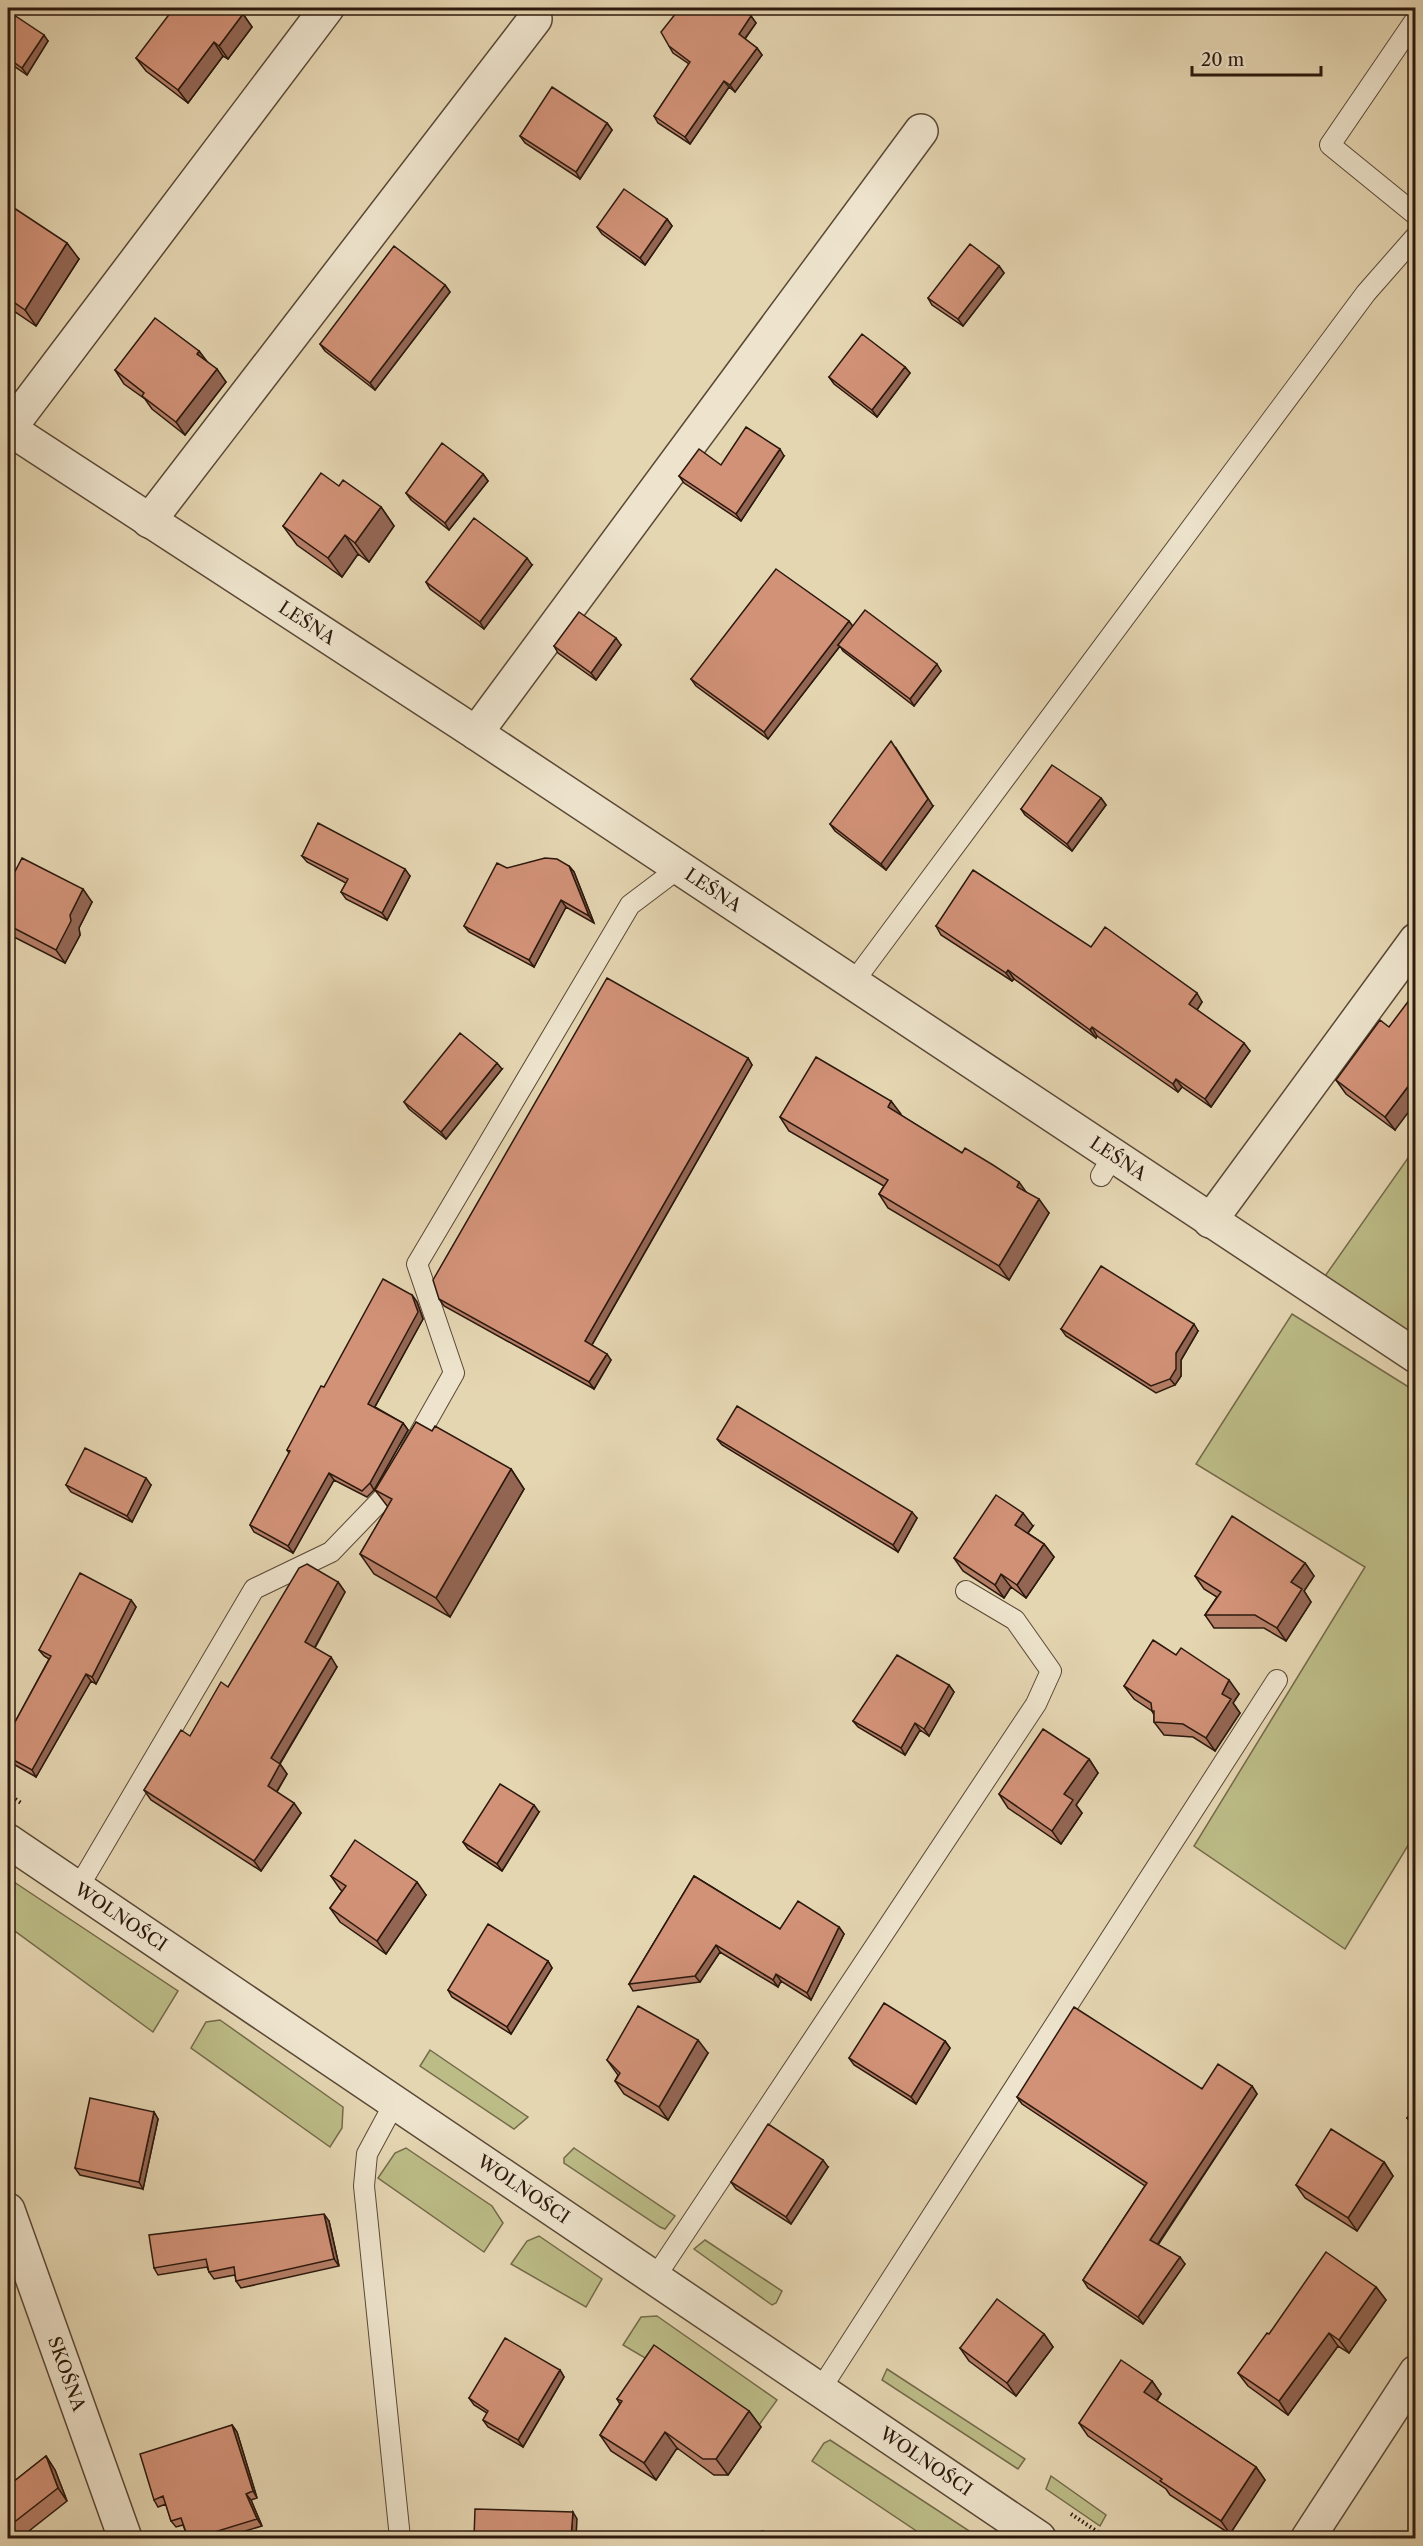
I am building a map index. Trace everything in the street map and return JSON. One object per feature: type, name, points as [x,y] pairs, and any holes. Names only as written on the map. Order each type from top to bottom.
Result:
[{"type":"street","points":[[8,428],[327,8]]},
{"type":"street","points":[[149,522],[535,19]]},
{"type":"street","points":[[476,733],[921,130]]},
{"type":"street","name":"LEŚNA","points":[[8,428],[476,733],[852,984],[1107,1166],[1210,1221],[1416,1356]]},
{"type":"street","points":[[1210,1221],[1416,940]]},
{"type":"street","name":"WOLNOŚCI","points":[[8,1840],[1040,2538]]},
{"type":"street","name":"SKOŚNA","points":[[8,2210],[125,2538]]},
{"type":"street","points":[[1308,2538],[1416,2372]]},
{"type":"lane","points":[[1416,19],[1329,145],[1416,214]]},
{"type":"lane","points":[[852,984],[1366,293],[1416,236]]},
{"type":"lane","points":[[78,1888],[254,1589],[331,1552],[384,1497],[454,1372],[417,1264],[630,905],[679,868]]},
{"type":"lane","points":[[654,2278],[1036,1704],[1052,1671],[1015,1620],[966,1591]]},
{"type":"lane","points":[[820,2390],[1276,1680]]},
{"type":"lane","points":[[395,2102],[367,2154],[364,2187],[400,2538]]},
{"type":"green space","points":[[1415,1148],[1415,1339],[1323,1279]]},
{"type":"green space","points":[[1292,1314],[1415,1391],[1415,1834],[1345,1949],[1194,1846],[1365,1567],[1196,1464]]},
{"type":"green space","points":[[8,1878],[178,1991],[153,2032],[8,1926]]},
{"type":"green space","points":[[220,2020],[343,2107],[342,2128],[330,2147],[191,2048],[206,2022]]},
{"type":"green space","points":[[430,2050],[528,2117],[514,2129],[420,2066]]},
{"type":"green space","points":[[406,2148],[492,2206],[503,2223],[484,2252],[378,2178],[395,2153]]},
{"type":"green space","points":[[574,2148],[675,2216],[665,2229],[564,2163],[564,2158]]},
{"type":"green space","points":[[539,2236],[602,2279],[586,2307],[511,2264],[527,2241]]},
{"type":"green space","points":[[705,2240],[782,2291],[776,2303],[772,2305],[694,2249]]},
{"type":"green space","points":[[657,2316],[777,2400],[759,2425],[623,2345],[641,2317]]},
{"type":"green space","points":[[887,2369],[1025,2459],[1018,2469],[882,2380]]},
{"type":"green space","points":[[830,2440],[980,2538],[927,2538],[812,2461],[824,2443]]},
{"type":"green space","points":[[1051,2476],[1106,2515],[1100,2526],[1046,2489]]},
{"type":"building","points":[[174,8],[235,8],[243,14],[219,46],[214,42],[178,90],[136,58]]},
{"type":"building","points":[[680,8],[740,8],[751,16],[739,34],[757,48],[730,85],[724,81],[685,137],[654,116],[690,62],[669,46],[661,32]]},
{"type":"building","points":[[8,11],[44,35],[22,68],[8,58]]},
{"type":"building","points":[[552,87],[607,123],[576,172],[520,136]]},
{"type":"building","points":[[624,189],[667,219],[640,258],[597,227]]},
{"type":"building","points":[[8,204],[67,243],[25,310],[8,298]]},
{"type":"building","points":[[970,244],[999,266],[958,319],[928,298]]},
{"type":"building","points":[[394,246],[445,285],[370,383],[320,344]]},
{"type":"building","points":[[155,318],[199,351],[197,354],[217,369],[176,422],[142,396],[144,393],[115,370]]},
{"type":"building","points":[[862,334],[905,367],[872,410],[829,377]]},
{"type":"building","points":[[746,427],[780,449],[736,514],[679,476],[699,449],[721,465]]},
{"type":"building","points":[[442,443],[483,474],[445,523],[406,493]]},
{"type":"building","points":[[321,473],[339,486],[343,480],[381,507],[355,543],[345,535],[328,558],[283,526]]},
{"type":"building","points":[[474,518],[527,558],[480,622],[426,582]]},
{"type":"building","points":[[776,569],[849,621],[764,732],[691,679]]},
{"type":"building","points":[[865,610],[937,664],[910,699],[838,645]]},
{"type":"building","points":[[579,612],[616,638],[591,673],[554,646]]},
{"type":"building","points":[[891,741],[928,799],[881,864],[830,824]]},
{"type":"building","points":[[1052,765],[1101,798],[1067,844],[1021,809]]},
{"type":"building","points":[[318,823],[405,869],[382,913],[341,892],[348,879],[302,856]]},
{"type":"building","points":[[22,858],[83,889],[70,915],[71,921],[56,950],[8,925],[8,885]]},
{"type":"building","points":[[545,858],[557,859],[569,866],[589,916],[561,900],[529,960],[464,926],[497,863],[507,868]]},
{"type":"building","points":[[973,870],[1091,947],[1105,927],[1197,993],[1189,1004],[1244,1043],[1205,1099],[1176,1079],[1173,1084],[1092,1027],[1090,1030],[1008,970],[1006,973],[936,926]]},
{"type":"building","points":[[607,978],[748,1058],[585,1341],[607,1354],[589,1382],[439,1299],[433,1280]]},
{"type":"building","points":[[1416,991],[1416,1076],[1385,1117],[1336,1080],[1380,1020],[1389,1027]]},
{"type":"building","points":[[460,1033],[497,1063],[441,1132],[404,1102]]},
{"type":"building","points":[[816,1057],[891,1101],[888,1107],[962,1153],[965,1148],[993,1165],[1019,1182],[1017,1187],[1039,1199],[999,1266],[879,1194],[888,1180],[780,1117]]},
{"type":"building","points":[[1101,1266],[1194,1324],[1176,1353],[1176,1369],[1170,1379],[1151,1386],[1061,1329]]},
{"type":"building","points":[[383,1279],[412,1295],[418,1312],[368,1404],[403,1423],[370,1483],[362,1491],[329,1473],[288,1546],[250,1525],[290,1451],[287,1450],[321,1386],[324,1387]]},
{"type":"building","points":[[737,1406],[912,1512],[893,1545],[717,1439]]},
{"type":"building","points":[[416,1422],[432,1431],[435,1426],[511,1469],[436,1598],[360,1554],[392,1499],[375,1490]]},
{"type":"building","points":[[85,1448],[146,1478],[127,1516],[66,1485]]},
{"type":"building","points":[[996,1495],[1023,1513],[1015,1525],[1044,1544],[1017,1585],[1001,1574],[995,1585],[954,1558]]},
{"type":"building","points":[[1232,1516],[1305,1563],[1291,1582],[1302,1589],[1277,1628],[1255,1615],[1205,1615],[1221,1592],[1195,1576]]},
{"type":"building","points":[[307,1564],[338,1582],[305,1642],[331,1657],[271,1758],[280,1764],[268,1786],[294,1803],[254,1861],[144,1790],[181,1730],[190,1736],[221,1682],[228,1687],[299,1568]]},
{"type":"building","points":[[80,1573],[131,1600],[92,1677],[86,1674],[32,1770],[8,1757],[8,1735],[51,1656],[39,1650]]},
{"type":"building","points":[[1153,1640],[1176,1655],[1181,1648],[1229,1680],[1222,1694],[1231,1699],[1206,1738],[1183,1724],[1154,1722],[1151,1703],[1124,1686]]},
{"type":"building","points":[[897,1655],[949,1685],[924,1729],[915,1723],[901,1748],[853,1721]]},
{"type":"building","points":[[1043,1729],[1089,1759],[1064,1794],[1073,1800],[1052,1831],[999,1794]]},
{"type":"building","points":[[500,1784],[534,1805],[497,1864],[463,1842]]},
{"type":"building","points":[[355,1840],[417,1882],[377,1941],[330,1908],[346,1886],[331,1876]]},
{"type":"building","points":[[694,1876],[780,1929],[798,1901],[839,1927],[807,1993],[776,1974],[773,1980],[716,1945],[695,1976],[629,1984]]},
{"type":"building","points":[[488,1924],[548,1961],[507,2027],[448,1990]]},
{"type":"building","points":[[1416,1969],[1416,1981],[1410,1977]]},
{"type":"building","points":[[884,2003],[945,2041],[911,2097],[849,2058]]},
{"type":"building","points":[[638,2006],[698,2040],[659,2107],[615,2081],[620,2073],[607,2060]]},
{"type":"building","points":[[1074,2007],[1202,2089],[1218,2064],[1252,2086],[1150,2240],[1180,2257],[1138,2317],[1083,2280],[1147,2183],[1017,2097]]},
{"type":"building","points":[[90,2098],[154,2112],[139,2182],[75,2168]]},
{"type":"building","points":[[1416,2107],[1416,2124],[1407,2118]]},
{"type":"building","points":[[768,2124],[823,2160],[786,2217],[731,2182]]},
{"type":"building","points":[[1331,2129],[1384,2162],[1348,2218],[1296,2185]]},
{"type":"building","points":[[324,2214],[334,2259],[236,2281],[234,2267],[209,2272],[206,2259],[154,2268],[149,2235]]},
{"type":"building","points":[[1326,2252],[1376,2287],[1339,2340],[1329,2333],[1279,2401],[1238,2373],[1267,2333],[1269,2334]]},
{"type":"building","points":[[997,2299],[1044,2334],[1007,2383],[960,2348]]},
{"type":"building","points":[[505,2338],[560,2370],[518,2440],[483,2420],[488,2411],[469,2398]]},
{"type":"building","points":[[654,2345],[749,2411],[716,2459],[703,2459],[665,2432],[644,2463],[600,2435],[622,2401],[617,2399]]},
{"type":"building","points":[[1121,2360],[1152,2381],[1144,2392],[1256,2467],[1221,2521],[1079,2423]]},
{"type":"building","points":[[232,2425],[253,2491],[246,2494],[257,2519],[195,2538],[188,2538],[181,2518],[171,2521],[163,2496],[154,2500],[140,2454]]},
{"type":"building","points":[[46,2456],[58,2488],[8,2527],[8,2486]]},
{"type":"building","points":[[475,2509],[573,2512],[571,2538],[474,2538]]},
{"type":"building","points":[[762,2531],[785,2538],[760,2538]]}]
